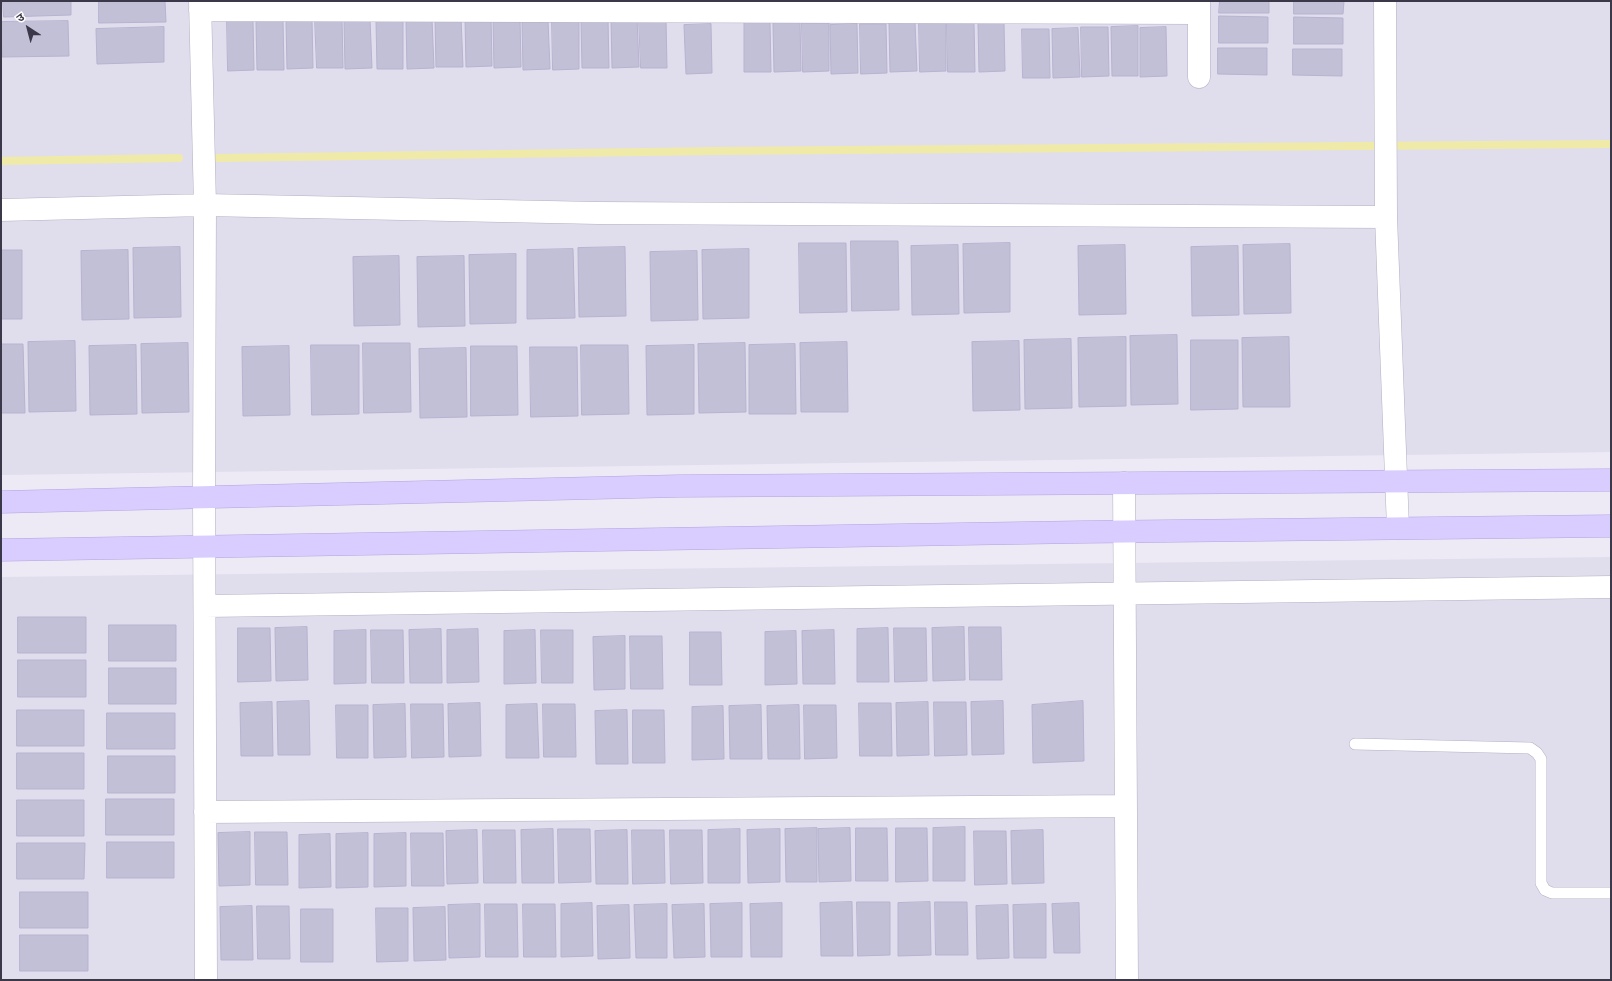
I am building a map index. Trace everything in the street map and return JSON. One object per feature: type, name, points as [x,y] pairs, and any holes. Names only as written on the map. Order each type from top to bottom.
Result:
[{"type":"street","points":[[1385,1],[1386,217],[1398,528]]},
{"type":"street","points":[[206,980],[204,498],[206,205],[200,5],[1199,7],[1198,77]]},
{"type":"street","points":[[1,210],[206,205],[598,213],[1386,217]]},
{"type":"street","points":[[1,502],[671,486],[1611,480]]},
{"type":"street","points":[[1124,483],[1127,980]]},
{"type":"street","points":[[1,550],[1125,532],[1611,526]]},
{"type":"street","points":[[205,606],[1611,586]]},
{"type":"street","points":[[205,812],[1126,806]]},
{"type":"lane","points":[[1355,744],[1530,748],[1537,753],[1541,759],[1541,883],[1545,890],[1552,893],[1611,893]]},
{"type":"shaded area","points":[[1,1],[1611,1],[1611,452],[1,475]]},
{"type":"shaded area","points":[[1611,557],[1611,980],[1,980],[1,577]]},
{"type":"building","points":[[3,1],[71,1],[71,15],[4,17]]},
{"type":"building","points":[[99,1],[165,1],[166,22],[99,23]]},
{"type":"building","points":[[1220,1],[1269,1],[1269,13],[1219,13]]},
{"type":"building","points":[[1294,1],[1344,1],[1343,14],[1294,14]]},
{"type":"building","points":[[1219,16],[1268,17],[1268,43],[1219,43]]},
{"type":"building","points":[[461,17],[463,67],[436,67],[435,18]]},
{"type":"building","points":[[491,17],[492,66],[466,67],[465,18]]},
{"type":"building","points":[[1294,17],[1343,18],[1343,44],[1294,44]]},
{"type":"building","points":[[520,18],[521,67],[494,68],[493,19]]},
{"type":"building","points":[[608,18],[609,68],[582,68],[581,19]]},
{"type":"building","points":[[637,18],[639,67],[612,68],[611,19]]},
{"type":"building","points":[[312,19],[313,68],[287,69],[286,20]]},
{"type":"building","points":[[315,19],[342,19],[343,68],[317,68]]},
{"type":"building","points":[[370,19],[372,68],[345,69],[344,20]]},
{"type":"building","points":[[403,19],[403,69],[377,69],[376,20]]},
{"type":"building","points":[[432,19],[434,68],[407,69],[406,20]]},
{"type":"building","points":[[639,19],[666,19],[667,68],[641,68]]},
{"type":"building","points":[[283,20],[284,70],[257,70],[256,21]]},
{"type":"building","points":[[548,20],[550,69],[523,70],[522,21]]},
{"type":"building","points":[[552,20],[579,20],[579,69],[553,70]]},
{"type":"building","points":[[68,21],[69,56],[2,57],[1,22]]},
{"type":"building","points":[[227,21],[253,21],[254,70],[228,71]]},
{"type":"building","points":[[770,22],[771,72],[744,72],[744,23]]},
{"type":"building","points":[[800,22],[801,71],[774,72],[773,23]]},
{"type":"building","points":[[915,22],[917,71],[890,72],[889,23]]},
{"type":"building","points":[[919,22],[946,22],[946,71],[920,72]]},
{"type":"building","points":[[1004,22],[1005,71],[979,72],[978,23]]},
{"type":"building","points":[[802,23],[829,23],[829,71],[803,72]]},
{"type":"building","points":[[947,23],[974,23],[975,72],[948,72]]},
{"type":"building","points":[[711,24],[712,73],[686,74],[684,25]]},
{"type":"building","points":[[857,24],[858,73],[831,74],[830,25]]},
{"type":"building","points":[[860,24],[886,24],[887,73],[861,74]]},
{"type":"building","points":[[1138,26],[1138,76],[1112,76],[1111,27]]},
{"type":"building","points":[[164,27],[164,62],[97,64],[96,29]]},
{"type":"building","points":[[1081,27],[1108,27],[1109,76],[1082,77]]},
{"type":"building","points":[[1166,27],[1167,76],[1140,77],[1140,28]]},
{"type":"building","points":[[1078,28],[1080,77],[1053,78],[1052,29]]},
{"type":"building","points":[[1022,29],[1049,29],[1050,78],[1023,78]]},
{"type":"building","points":[[1218,48],[1267,48],[1267,75],[1218,74]]},
{"type":"building","points":[[1293,49],[1342,49],[1342,76],[1293,75]]},
{"type":"building","points":[[851,241],[898,241],[899,310],[852,311]]},
{"type":"building","points":[[799,243],[846,243],[847,312],[800,313]]},
{"type":"building","points":[[1010,243],[1010,312],[964,313],[963,244]]},
{"type":"building","points":[[1290,244],[1291,313],[1244,314],[1243,245]]},
{"type":"building","points":[[958,245],[959,314],[912,315],[911,246]]},
{"type":"building","points":[[1125,245],[1126,314],[1079,315],[1078,246]]},
{"type":"building","points":[[1238,246],[1239,315],[1192,316],[1191,247]]},
{"type":"building","points":[[180,247],[181,317],[134,318],[133,248]]},
{"type":"building","points":[[625,247],[626,316],[579,317],[578,248]]},
{"type":"building","points":[[573,249],[575,318],[527,319],[527,250]]},
{"type":"building","points":[[749,249],[749,318],[703,319],[702,250]]},
{"type":"building","points":[[1,250],[22,250],[22,319],[1,319]]},
{"type":"building","points":[[128,250],[129,319],[82,320],[81,251]]},
{"type":"building","points":[[697,251],[698,320],[651,321],[650,252]]},
{"type":"building","points":[[516,254],[516,323],[470,324],[469,255]]},
{"type":"building","points":[[399,256],[400,325],[354,326],[353,257]]},
{"type":"building","points":[[464,256],[465,326],[418,327],[417,257]]},
{"type":"building","points":[[1177,335],[1178,404],[1131,405],[1130,336]]},
{"type":"building","points":[[1126,337],[1126,406],[1079,407],[1078,338]]},
{"type":"building","points":[[1289,337],[1290,407],[1243,407],[1242,338]]},
{"type":"building","points":[[1071,339],[1072,408],[1025,409],[1024,340]]},
{"type":"building","points":[[1191,340],[1238,340],[1238,409],[1191,410]]},
{"type":"building","points":[[75,341],[76,411],[29,412],[28,342]]},
{"type":"building","points":[[1019,341],[1020,410],[973,411],[972,342]]},
{"type":"building","points":[[847,342],[848,412],[801,412],[800,343]]},
{"type":"building","points":[[188,343],[189,412],[142,413],[141,344]]},
{"type":"building","points":[[363,343],[410,343],[411,412],[364,413]]},
{"type":"building","points":[[745,343],[746,412],[699,413],[698,344]]},
{"type":"building","points":[[1,344],[23,344],[25,413],[1,413]]},
{"type":"building","points":[[795,344],[796,414],[749,414],[749,345]]},
{"type":"building","points":[[136,345],[137,414],[90,415],[89,346]]},
{"type":"building","points":[[311,345],[359,345],[359,414],[312,415]]},
{"type":"building","points":[[581,345],[628,345],[629,414],[582,415]]},
{"type":"building","points":[[694,345],[694,414],[647,415],[646,346]]},
{"type":"building","points":[[289,346],[290,415],[243,416],[242,347]]},
{"type":"building","points":[[471,346],[517,346],[518,415],[471,416]]},
{"type":"building","points":[[530,347],[577,347],[578,416],[531,417]]},
{"type":"building","points":[[466,348],[467,417],[420,418],[419,349]]},
{"type":"building","points":[[18,617],[86,617],[86,653],[18,653]]},
{"type":"building","points":[[109,625],[176,625],[176,661],[109,661]]},
{"type":"building","points":[[307,627],[308,680],[276,681],[275,628]]},
{"type":"building","points":[[964,627],[965,680],[933,681],[932,628]]},
{"type":"building","points":[[969,627],[1001,627],[1002,680],[970,680]]},
{"type":"building","points":[[238,628],[270,628],[271,681],[238,682]]},
{"type":"building","points":[[888,628],[889,682],[857,682],[857,629]]},
{"type":"building","points":[[894,628],[926,628],[927,681],[895,682]]},
{"type":"building","points":[[441,629],[442,683],[410,683],[409,630]]},
{"type":"building","points":[[478,629],[479,682],[447,683],[447,630]]},
{"type":"building","points":[[366,630],[366,683],[334,684],[334,631]]},
{"type":"building","points":[[371,630],[403,630],[404,683],[372,683]]},
{"type":"building","points":[[535,630],[536,683],[504,684],[504,631]]},
{"type":"building","points":[[541,630],[573,630],[573,683],[542,683]]},
{"type":"building","points":[[834,630],[835,684],[803,684],[802,631]]},
{"type":"building","points":[[796,631],[797,684],[765,685],[765,632]]},
{"type":"building","points":[[690,632],[721,632],[722,685],[690,685]]},
{"type":"building","points":[[625,636],[625,689],[594,690],[593,637]]},
{"type":"building","points":[[630,636],[662,636],[663,689],[631,689]]},
{"type":"building","points":[[18,660],[86,660],[86,697],[18,697]]},
{"type":"building","points":[[109,668],[176,668],[176,704],[109,704]]},
{"type":"building","points":[[309,701],[310,755],[278,755],[277,702]]},
{"type":"building","points":[[1003,701],[1004,754],[972,755],[971,702]]},
{"type":"building","points":[[1083,701],[1084,761],[1033,763],[1032,705]]},
{"type":"building","points":[[272,702],[273,756],[241,756],[240,703]]},
{"type":"building","points":[[928,702],[929,755],[897,756],[896,703]]},
{"type":"building","points":[[934,702],[966,702],[967,755],[935,756]]},
{"type":"building","points":[[480,703],[481,756],[449,757],[448,704]]},
{"type":"building","points":[[859,703],[891,703],[892,756],[860,756]]},
{"type":"building","points":[[405,704],[406,757],[374,758],[373,705]]},
{"type":"building","points":[[411,704],[443,704],[444,757],[412,758]]},
{"type":"building","points":[[537,704],[539,758],[506,758],[506,705]]},
{"type":"building","points":[[543,704],[575,704],[576,757],[544,757]]},
{"type":"building","points":[[336,705],[368,705],[368,758],[337,758]]},
{"type":"building","points":[[761,705],[762,759],[730,759],[729,706]]},
{"type":"building","points":[[799,705],[800,759],[768,759],[767,706]]},
{"type":"building","points":[[804,705],[836,705],[837,758],[805,759]]},
{"type":"building","points":[[723,706],[724,759],[692,760],[692,707]]},
{"type":"building","points":[[17,710],[84,710],[84,746],[17,746]]},
{"type":"building","points":[[627,710],[628,764],[596,764],[595,711]]},
{"type":"building","points":[[633,710],[664,710],[665,763],[633,763]]},
{"type":"building","points":[[107,713],[175,713],[175,749],[107,749]]},
{"type":"building","points":[[17,753],[84,753],[84,789],[17,789]]},
{"type":"building","points":[[108,756],[175,756],[175,793],[108,793]]},
{"type":"building","points":[[106,799],[174,799],[174,835],[106,835]]},
{"type":"building","points":[[17,800],[84,800],[84,836],[17,836]]},
{"type":"building","points":[[965,827],[965,881],[933,881],[933,828]]},
{"type":"building","points":[[817,828],[817,882],[786,882],[785,829]]},
{"type":"building","points":[[850,828],[851,881],[819,882],[818,829]]},
{"type":"building","points":[[856,828],[887,828],[888,881],[856,881]]},
{"type":"building","points":[[896,828],[927,828],[928,881],[896,882]]},
{"type":"building","points":[[553,829],[554,883],[522,883],[521,830]]},
{"type":"building","points":[[558,829],[590,829],[591,882],[559,883]]},
{"type":"building","points":[[740,829],[740,883],[708,883],[708,830]]},
{"type":"building","points":[[780,829],[780,882],[748,883],[747,830]]},
{"type":"building","points":[[477,830],[478,883],[447,884],[446,831]]},
{"type":"building","points":[[483,830],[515,830],[516,883],[484,883]]},
{"type":"building","points":[[627,830],[628,884],[596,884],[595,831]]},
{"type":"building","points":[[632,830],[664,830],[665,883],[633,884]]},
{"type":"building","points":[[670,830],[702,830],[703,883],[671,884]]},
{"type":"building","points":[[1043,830],[1044,883],[1012,884],[1011,831]]},
{"type":"building","points":[[974,831],[1006,831],[1007,884],[975,885]]},
{"type":"building","points":[[250,832],[250,885],[219,886],[218,833]]},
{"type":"building","points":[[255,832],[287,832],[288,885],[256,885]]},
{"type":"building","points":[[368,833],[368,887],[336,888],[336,834]]},
{"type":"building","points":[[406,833],[406,886],[374,887],[374,834]]},
{"type":"building","points":[[411,833],[443,833],[444,886],[412,886]]},
{"type":"building","points":[[330,834],[331,887],[299,888],[299,835]]},
{"type":"building","points":[[107,842],[174,842],[174,878],[107,878]]},
{"type":"building","points":[[17,843],[85,843],[84,879],[17,879]]},
{"type":"building","points":[[20,892],[88,892],[88,928],[20,928]]},
{"type":"building","points":[[852,902],[853,956],[821,956],[820,903]]},
{"type":"building","points":[[857,902],[890,902],[890,955],[858,956]]},
{"type":"building","points":[[930,902],[931,955],[898,956],[898,903]]},
{"type":"building","points":[[935,902],[967,902],[968,955],[936,955]]},
{"type":"building","points":[[592,903],[593,956],[561,957],[561,904]]},
{"type":"building","points":[[742,903],[742,957],[711,957],[710,904]]},
{"type":"building","points":[[782,903],[782,957],[751,957],[750,904]]},
{"type":"building","points":[[1079,903],[1080,953],[1054,953],[1052,904]]},
{"type":"building","points":[[480,904],[480,957],[449,958],[448,905]]},
{"type":"building","points":[[485,904],[517,904],[518,957],[486,957]]},
{"type":"building","points":[[523,904],[555,904],[556,957],[524,957]]},
{"type":"building","points":[[667,904],[667,958],[636,958],[634,905]]},
{"type":"building","points":[[704,904],[705,957],[674,958],[672,905]]},
{"type":"building","points":[[1046,904],[1046,958],[1014,958],[1013,905]]},
{"type":"building","points":[[629,905],[630,958],[598,959],[597,906]]},
{"type":"building","points":[[1008,905],[1009,958],[977,959],[976,906]]},
{"type":"building","points":[[252,906],[253,960],[221,960],[220,907]]},
{"type":"building","points":[[257,906],[289,906],[290,959],[258,959]]},
{"type":"building","points":[[445,907],[446,960],[414,961],[413,908]]},
{"type":"building","points":[[376,908],[408,908],[408,961],[377,962]]},
{"type":"building","points":[[301,909],[333,909],[333,962],[301,962]]},
{"type":"building","points":[[20,935],[88,935],[88,971],[20,971]]},
{"type":"waterway","points":[[218,158],[715,151],[1611,144]]},
{"type":"waterway","points":[[1,161],[179,158]]}]
